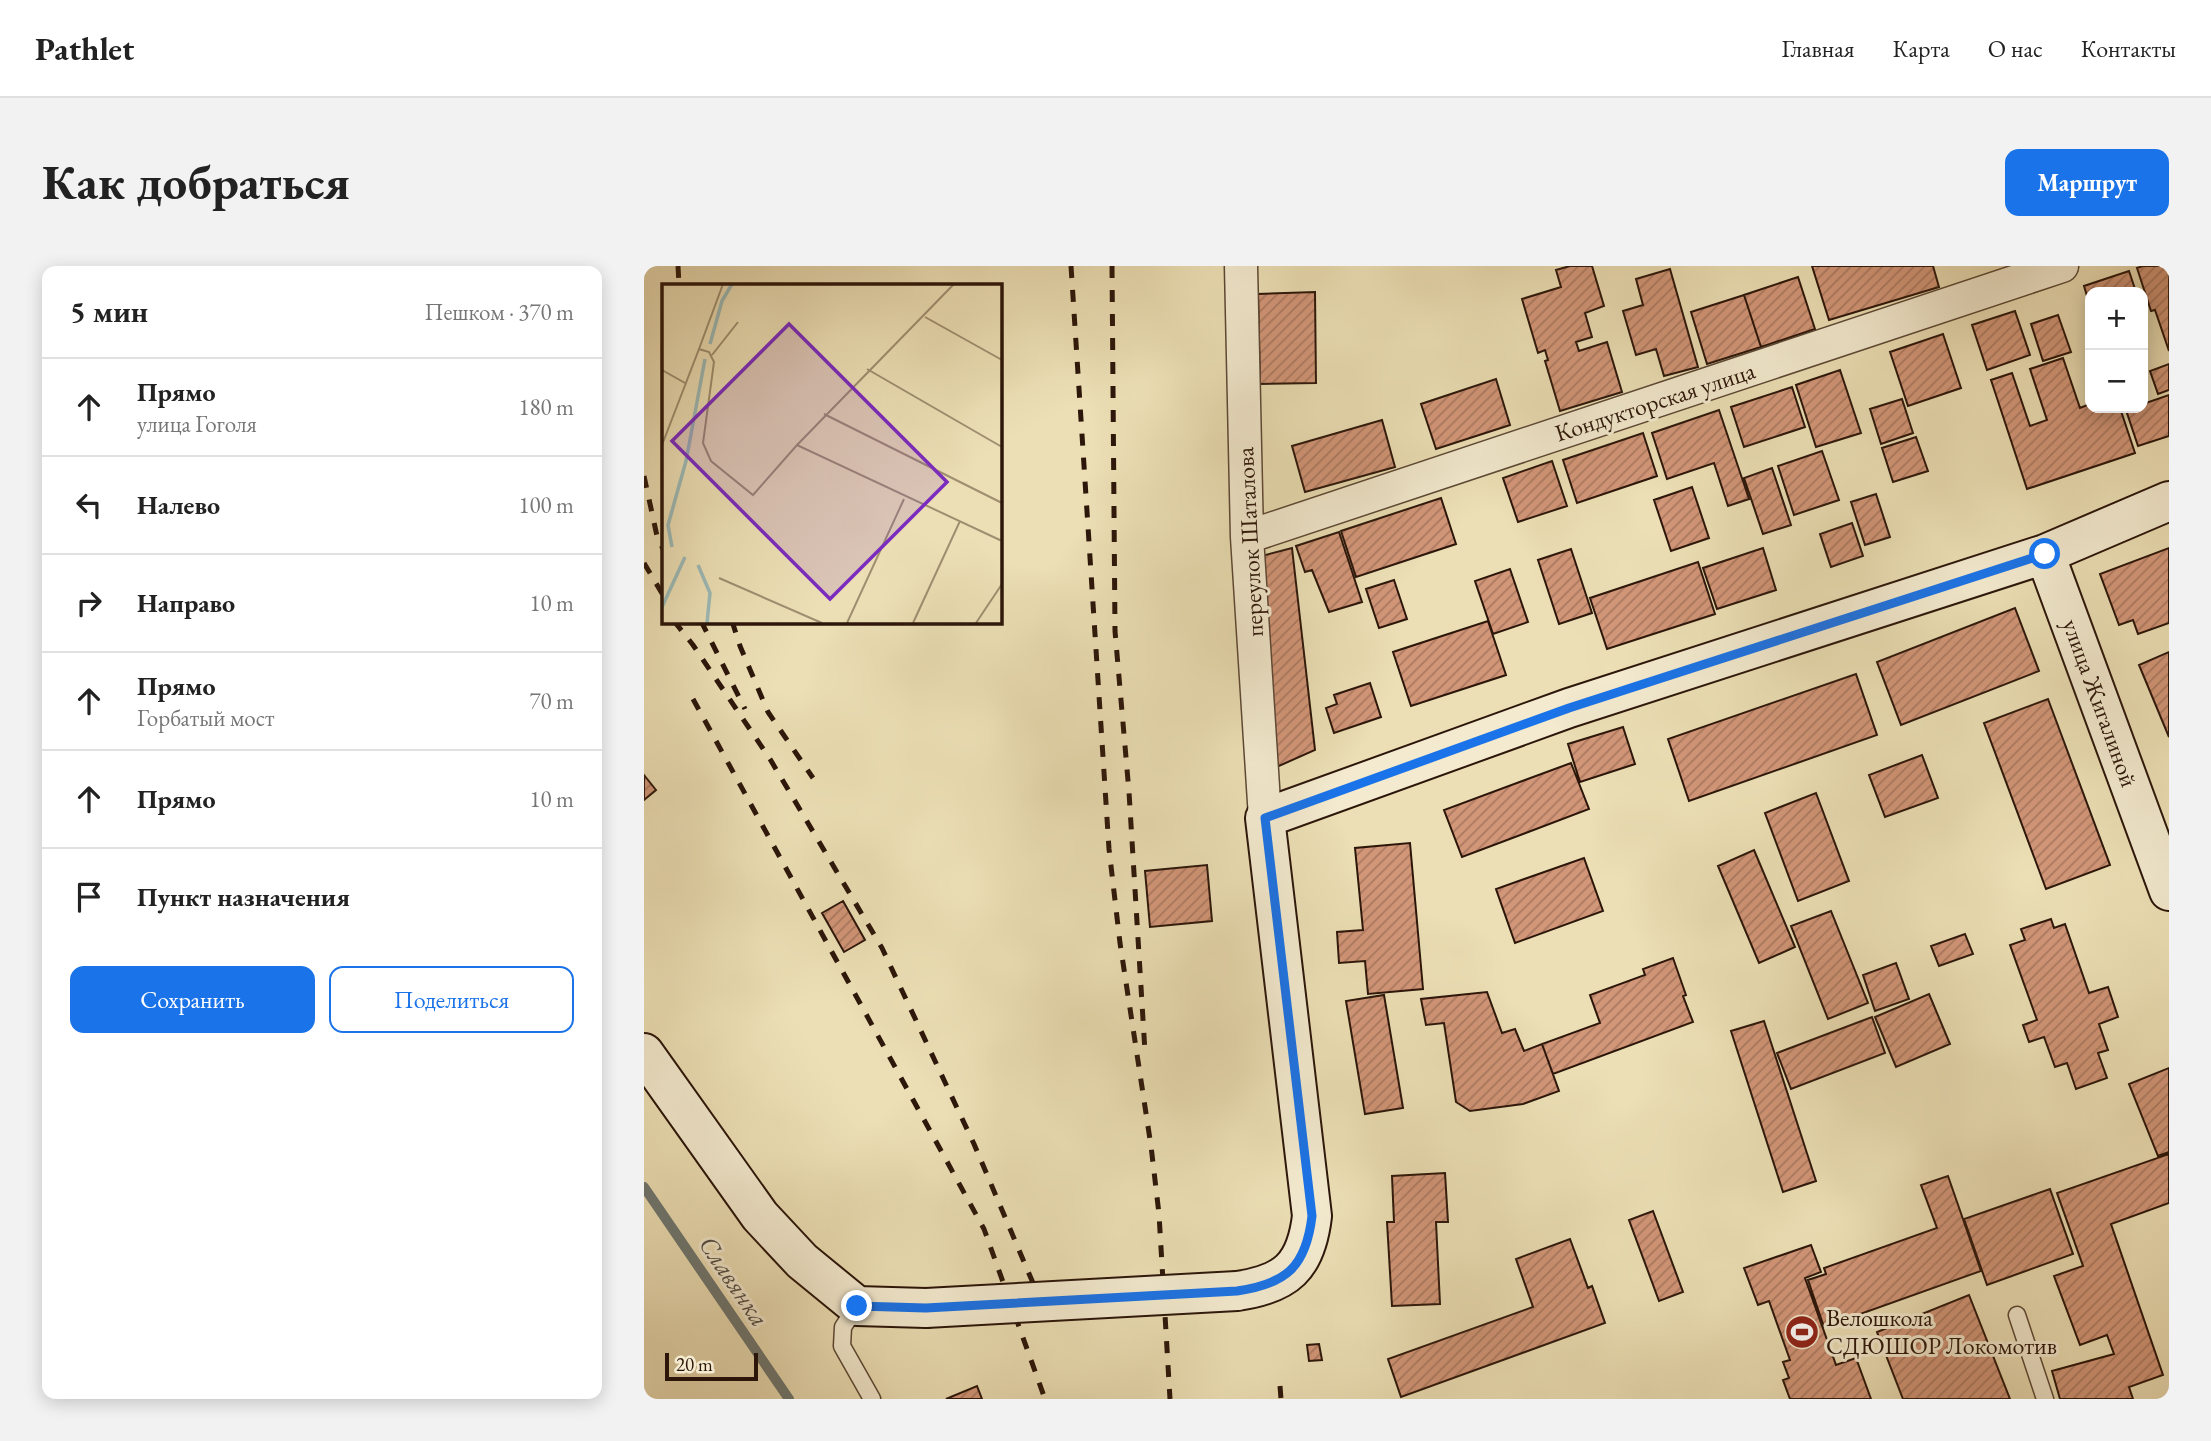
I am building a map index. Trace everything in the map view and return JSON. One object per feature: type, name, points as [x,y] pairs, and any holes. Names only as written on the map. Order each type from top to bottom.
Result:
[{"type":"main road","points":[[644,1053],[761,1216],[803,1261],[857,1306],[926,1308],[1237,1291],[1263,1287],[1295,1266],[1310,1230],[1312,1216],[1265,818],[1569,708],[2045,554],[2169,500]]},
{"type":"main road","name":"улица Жигалиной","points":[[2045,554],[2169,891]]},
{"type":"street","name":"переулок Шаталова","points":[[1241,266],[1247,537],[1265,818]]},
{"type":"street","name":"Кондукторская улица","points":[[1247,537],[2062,266]]},
{"type":"lane","points":[[857,1306],[843,1326],[842,1346],[872,1399]]},
{"type":"lane","points":[[2017,1315],[2045,1399]]},
{"type":"building","points":[[1570,266],[1592,266],[1604,306],[1585,313],[1592,337],[1576,342],[1579,351],[1607,342],[1622,392],[1560,411],[1545,361],[1548,360],[1545,350],[1538,353],[1522,299],[1561,287],[1556,270]]},
{"type":"building","points":[[1812,266],[1933,266],[1939,287],[1829,320]]},
{"type":"building","points":[[2169,266],[2169,351],[2155,310],[2151,311],[2148,287],[2143,287],[2137,268]]},
{"type":"building","points":[[1670,269],[1698,367],[1664,376],[1656,349],[1636,355],[1623,311],[1643,305],[1636,279]]},
{"type":"building","points":[[2129,271],[2134,287],[2085,287],[2085,289],[2084,286]]},
{"type":"building","points":[[1798,277],[1815,329],[1761,347],[1744,295]]},
{"type":"building","points":[[1315,292],[1316,383],[1260,384],[1258,294]]},
{"type":"building","points":[[1744,295],[1761,347],[1707,364],[1691,312]]},
{"type":"building","points":[[2015,311],[2030,355],[1987,370],[1972,325]]},
{"type":"building","points":[[2058,315],[2071,352],[2043,361],[2031,324]]},
{"type":"building","points":[[1943,334],[1961,388],[1908,406],[1890,352]]},
{"type":"building","points":[[2063,358],[2080,408],[2085,406],[2085,413],[2122,413],[2135,453],[2027,489],[1991,380],[2012,373],[2030,426],[2047,420],[2030,369]]},
{"type":"building","points":[[2169,364],[2169,390],[2158,394],[2150,371]]},
{"type":"building","points":[[1840,370],[1861,433],[1816,447],[1796,385]]},
{"type":"building","points":[[1496,379],[1510,425],[1436,449],[1421,404]]},
{"type":"building","points":[[1792,387],[1805,427],[1744,447],[1731,407]]},
{"type":"building","points":[[2169,395],[2169,436],[2138,446],[2127,413],[2148,413],[2148,402]]},
{"type":"building","points":[[1902,399],[1913,433],[1881,444],[1870,409]]},
{"type":"building","points":[[1719,410],[1749,499],[1728,506],[1714,463],[1667,479],[1652,433]]},
{"type":"building","points":[[1382,420],[1395,467],[1305,492],[1292,446]]},
{"type":"building","points":[[1643,433],[1657,476],[1577,503],[1563,460]]},
{"type":"building","points":[[1916,437],[1928,471],[1893,482],[1882,448]]},
{"type":"building","points":[[1822,451],[1839,500],[1794,515],[1778,466]]},
{"type":"building","points":[[1552,461],[1567,506],[1518,522],[1503,478]]},
{"type":"building","points":[[1772,468],[1791,525],[1763,534],[1744,478]]},
{"type":"building","points":[[1692,487],[1709,538],[1671,551],[1654,500]]},
{"type":"building","points":[[1876,494],[1890,537],[1865,545],[1851,502]]},
{"type":"building","points":[[1441,498],[1456,544],[1356,577],[1341,531]]},
{"type":"building","points":[[1852,523],[1863,556],[1831,567],[1820,534]]},
{"type":"building","points":[[1339,532],[1362,602],[1329,612],[1312,570],[1305,572],[1296,546]]},
{"type":"building","points":[[1292,548],[1315,750],[1272,769],[1254,558]]},
{"type":"building","points":[[1763,548],[1776,590],[1717,609],[1703,568]]},
{"type":"building","points":[[2169,548],[2169,623],[2138,634],[2133,620],[2119,625],[2100,574]]},
{"type":"building","points":[[1571,549],[1592,613],[1559,624],[1538,560]]},
{"type":"building","points":[[1698,562],[1715,614],[1607,649],[1590,598]]},
{"type":"building","points":[[1510,569],[1528,622],[1493,634],[1475,581]]},
{"type":"building","points":[[1394,580],[1407,619],[1379,628],[1366,589]]},
{"type":"building","points":[[2015,608],[2039,671],[1901,725],[1877,662]]},
{"type":"building","points":[[1488,621],[1506,675],[1411,706],[1393,652]]},
{"type":"building","points":[[2169,652],[2169,737],[2139,665]]},
{"type":"building","points":[[1856,674],[1877,735],[1689,801],[1668,739]]},
{"type":"building","points":[[1370,683],[1381,717],[1334,733],[1326,708],[1337,704],[1334,695]]},
{"type":"building","points":[[2048,699],[2110,865],[2046,889],[1984,723]]},
{"type":"building","points":[[1623,727],[1635,764],[1580,782],[1568,744]]},
{"type":"building","points":[[1922,755],[1938,798],[1885,817],[1869,775]]},
{"type":"building","points":[[1571,763],[1589,809],[1462,857],[1444,810]]},
{"type":"building","points":[[644,775],[656,790],[644,800]]},
{"type":"building","points":[[1816,793],[1849,881],[1798,901],[1765,813]]},
{"type":"building","points":[[1410,843],[1423,989],[1368,994],[1365,961],[1339,963],[1337,932],[1363,930],[1355,848]]},
{"type":"building","points":[[1754,850],[1795,947],[1759,963],[1718,866]]},
{"type":"building","points":[[1584,858],[1603,911],[1515,943],[1496,889]]},
{"type":"building","points":[[1207,865],[1212,921],[1150,927],[1145,871]]},
{"type":"building","points":[[843,901],[865,940],[844,952],[822,913]]},
{"type":"building","points":[[1831,911],[1868,1003],[1828,1019],[1791,926]]},
{"type":"building","points":[[2051,919],[2054,928],[2065,924],[2089,993],[2108,987],[2118,1017],[2099,1024],[2108,1050],[2098,1053],[2107,1078],[2076,1089],[2067,1063],[2055,1067],[2044,1037],[2029,1042],[2023,1025],[2037,1020],[2010,945],[2025,940],[2021,929]]},
{"type":"building","points":[[1965,934],[1973,954],[1939,966],[1931,946]]},
{"type":"building","points":[[1673,958],[1693,1022],[1553,1074],[1542,1044],[1600,1023],[1590,995],[1645,975],[1643,969]]},
{"type":"building","points":[[1896,963],[1909,999],[1875,1011],[1863,975]]},
{"type":"building","points":[[1487,992],[1502,1033],[1515,1029],[1524,1051],[1542,1044],[1559,1091],[1523,1104],[1470,1111],[1456,1102],[1444,1023],[1426,1025],[1421,999]]},
{"type":"building","points":[[1929,994],[1950,1044],[1896,1067],[1875,1017]]},
{"type":"building","points":[[1384,995],[1403,1108],[1365,1114],[1346,1001]]},
{"type":"building","points":[[1872,1017],[1885,1053],[1791,1089],[1777,1053]]},
{"type":"building","points":[[1764,1021],[1816,1181],[1783,1192],[1731,1031]]},
{"type":"building","points":[[2169,1068],[2169,1152],[2158,1156],[2129,1084]]},
{"type":"building","points":[[2169,1154],[2169,1203],[2111,1224],[2163,1375],[2129,1387],[2133,1399],[2060,1399],[2052,1371],[2114,1354],[2107,1335],[2080,1345],[2054,1276],[2083,1266],[2057,1193]]},
{"type":"building","points":[[1445,1173],[1448,1222],[1436,1222],[1440,1304],[1392,1306],[1387,1222],[1394,1222],[1392,1176]]},
{"type":"building","points":[[1948,1176],[1981,1271],[1824,1327],[1808,1280],[1826,1274],[1824,1268],[1937,1228],[1921,1185]]},
{"type":"building","points":[[2050,1189],[2073,1254],[1987,1285],[1964,1219]]},
{"type":"building","points":[[1653,1211],[1683,1292],[1659,1301],[1629,1220]]},
{"type":"building","points":[[1570,1239],[1588,1288],[1592,1286],[1605,1323],[1401,1397],[1388,1359],[1533,1307],[1516,1259]]},
{"type":"building","name":"Велошкола СДЮШОР Локомотив","points":[[1811,1245],[1821,1272],[1805,1278],[1836,1365],[1856,1358],[1871,1399],[1790,1399],[1783,1380],[1789,1378],[1783,1362],[1790,1360],[1769,1301],[1758,1305],[1744,1268]]},
{"type":"building","points":[[1969,1295],[2010,1399],[1903,1399],[1877,1332]]},
{"type":"building","points":[[1319,1344],[1322,1360],[1309,1361],[1307,1345]]},
{"type":"building","points":[[977,1386],[982,1399],[946,1399]]},
{"type":"waterway","name":"Славянка","points":[[644,1187],[789,1399]]},
{"type":"railway","points":[[678,266],[679,284]]},
{"type":"railway","points":[[1071,266],[1109,849],[1159,1214],[1170,1399]]},
{"type":"railway","points":[[1112,266],[1115,631],[1129,792],[1145,1052]]},
{"type":"railway","points":[[644,476],[657,536],[662,547]]},
{"type":"railway","points":[[644,563],[662,593]]},
{"type":"railway","points":[[676,623],[770,759],[882,948],[974,1144],[1044,1309]]},
{"type":"railway","points":[[702,623],[745,709]]},
{"type":"railway","points":[[733,623],[768,712],[813,778]]},
{"type":"railway","points":[[693,699],[984,1229],[1045,1399]]},
{"type":"railway","points":[[1280,1386],[1281,1399]]},
{"type":"place","name":"Велошкола СДЮШОР Локомотив","points":[[1802,1332]]},
{"type":"route","points":[[857,1306],[926,1308],[1237,1291],[1263,1287],[1278,1279],[1295,1266],[1304,1249],[1312,1216],[1265,818],[1569,708],[2045,554]]}]
